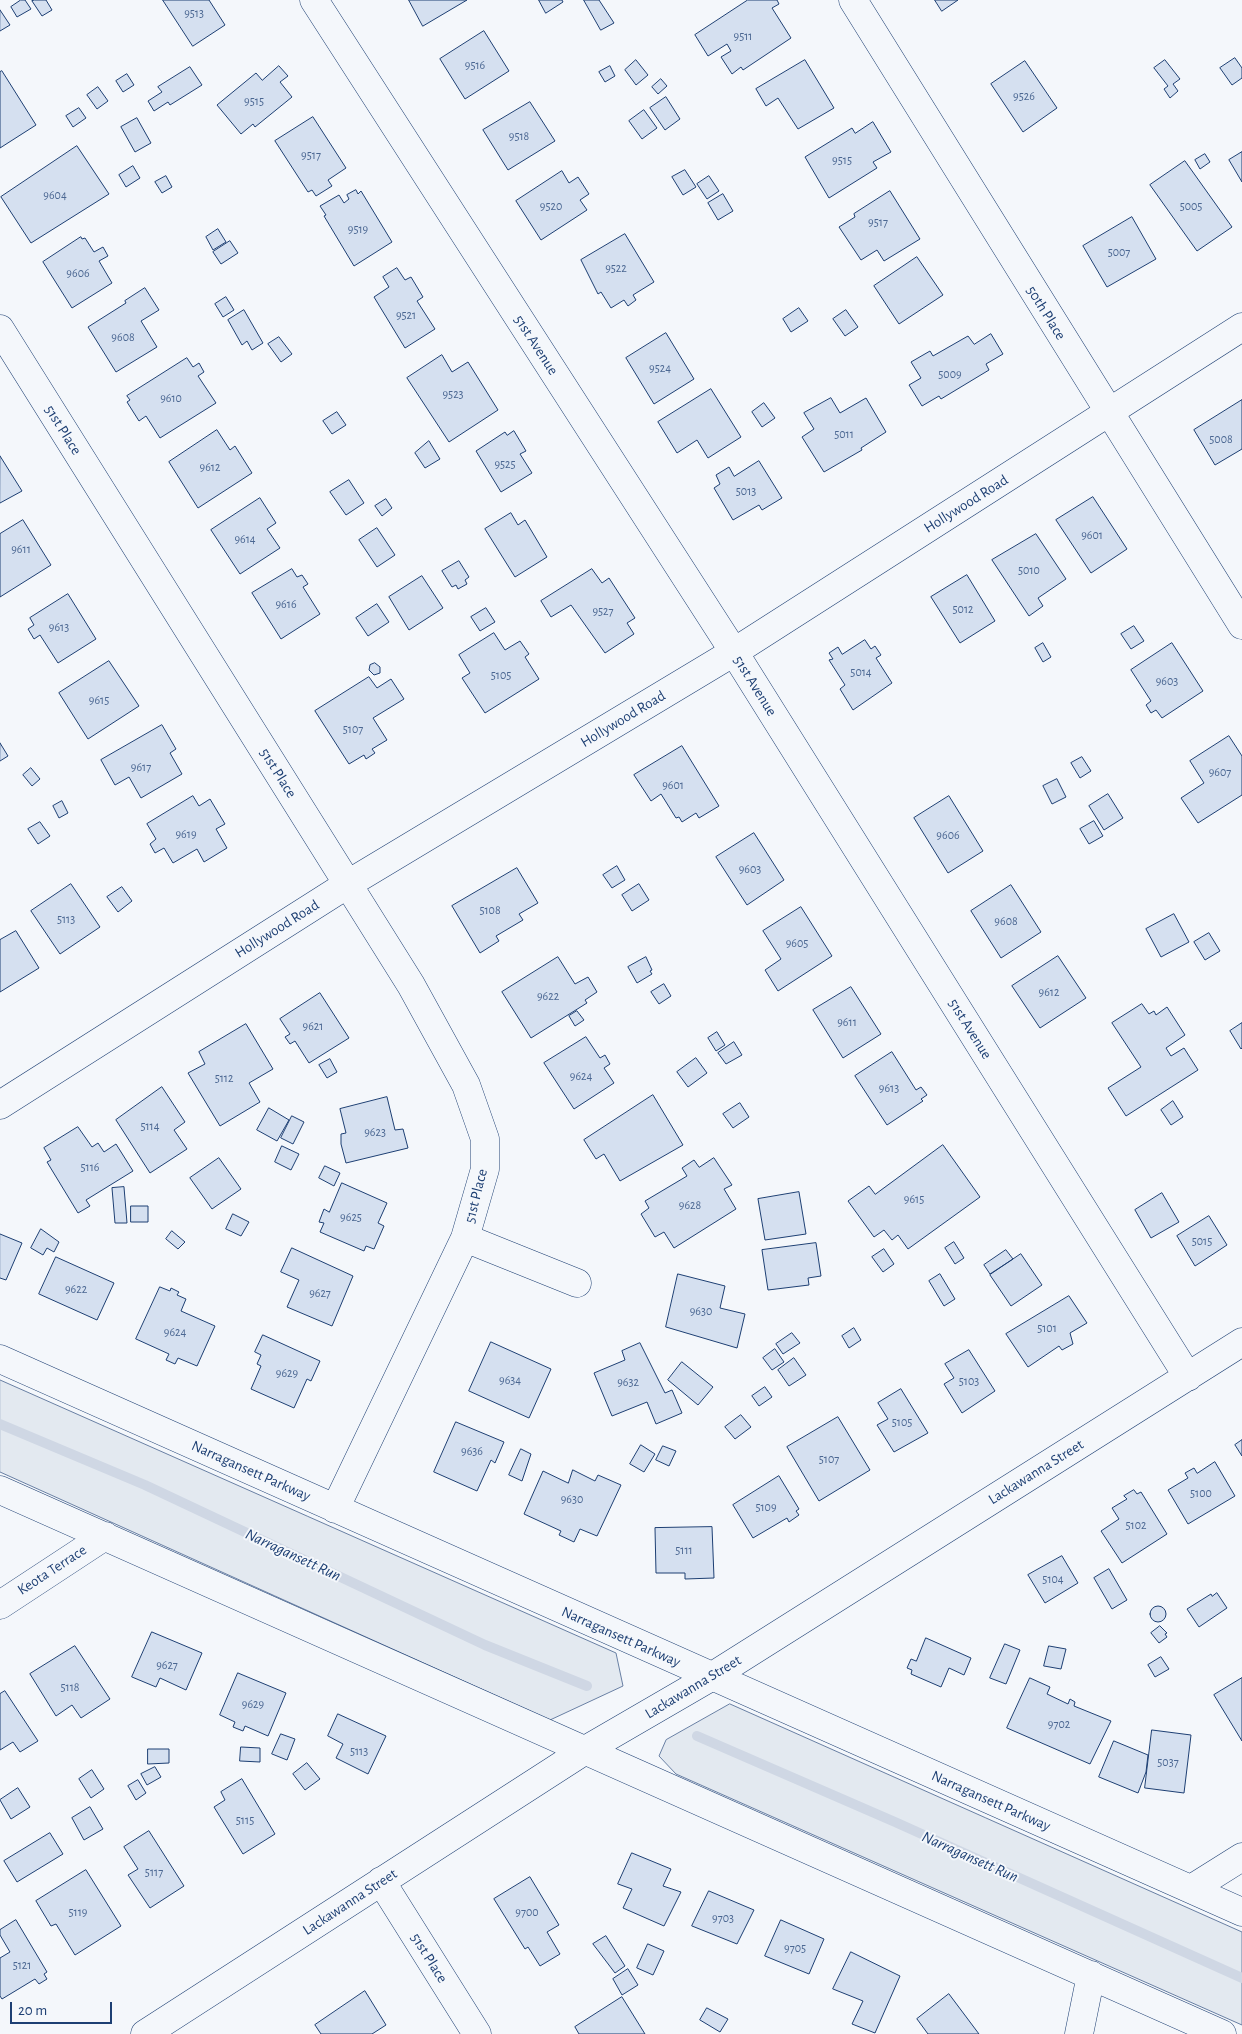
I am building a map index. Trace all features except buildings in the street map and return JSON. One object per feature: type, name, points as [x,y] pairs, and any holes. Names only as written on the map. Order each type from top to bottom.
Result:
[{"type":"street","name":"51st Avenue","points":[[314,0],[734,652],[1188,1377]]},
{"type":"street","name":"50th Place","points":[[853,0],[1242,625]]},
{"type":"street","name":"Hollywood Road","points":[[0,1104],[348,884],[734,652],[1109,414],[1242,327]]},
{"type":"street","name":"51st Place","points":[[0,329],[348,884],[454,1061],[466,1085],[484,1139],[485,1169],[465,1238],[335,1509]]},
{"type":"street","name":"51st Place","points":[[465,1238],[577,1283]]},
{"type":"street","name":"Lackawanna Street","points":[[145,2034],[587,1749],[711,1677],[1242,1342]]},
{"type":"street","name":"Narragansett Parkway","points":[[0,1359],[1242,1912]]},
{"type":"street","points":[[0,1490],[587,1749],[1222,2034]]},
{"type":"street","name":"Keota Terrace","points":[[0,1605],[105,1536]]},
{"type":"street","points":[[1191,1889],[1242,1857]]},
{"type":"street","name":"51st Place","points":[[382,1881],[477,2034]]},
{"type":"street","points":[[1079,2034],[1091,1975]]},
{"type":"shaded area","points":[[0,1380],[616,1653],[623,1686],[550,1720],[0,1472]]},
{"type":"shaded area","points":[[730,1704],[1242,1932],[1242,2025],[676,1774],[659,1756],[666,1740]]},
{"type":"waterway","name":"Narragansett Run","points":[[0,1424],[145,1485],[485,1645],[587,1686]]},
{"type":"waterway","name":"Narragansett Run","points":[[697,1736],[895,1822],[1242,1978]]}]
